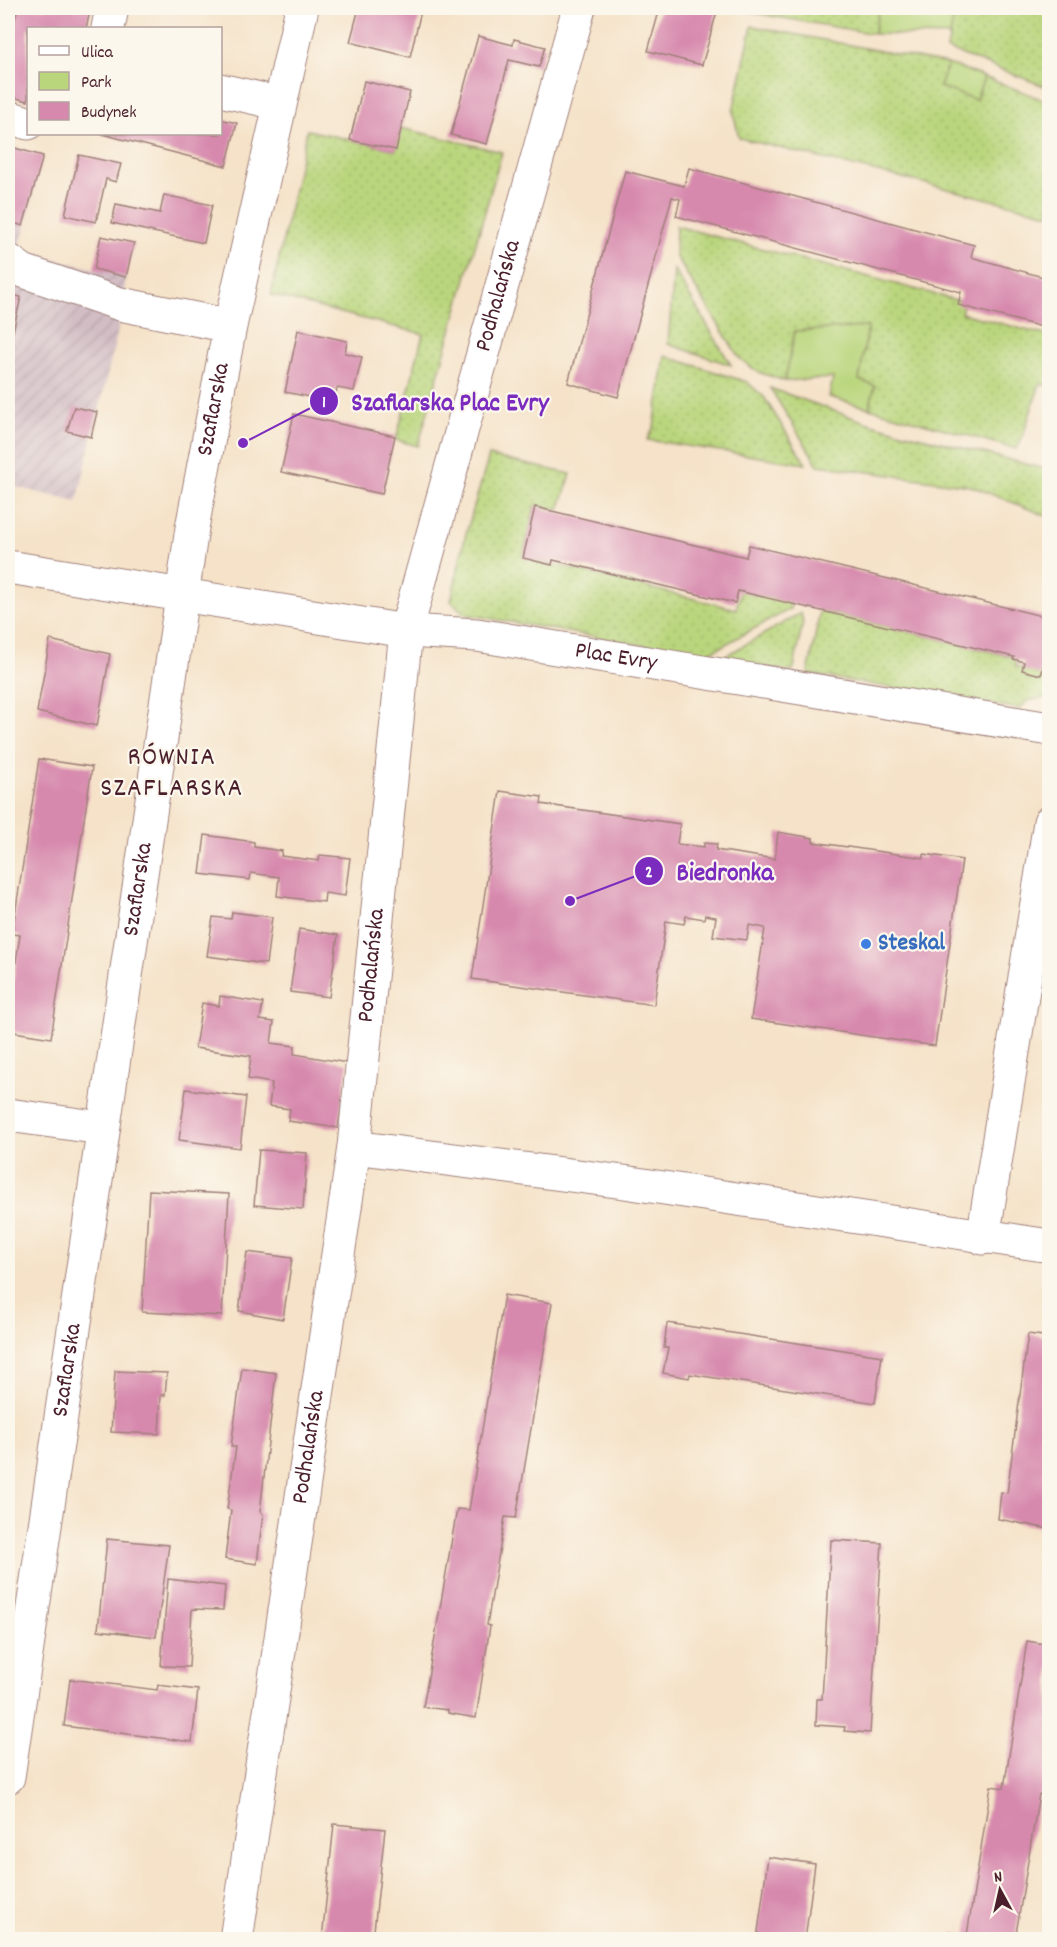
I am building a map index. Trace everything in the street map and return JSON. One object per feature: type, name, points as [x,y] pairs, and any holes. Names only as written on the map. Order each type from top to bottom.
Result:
[{"type":"street","points":[[108,27],[112,8]]},
{"type":"street","name":"Szaflarska","points":[[8,1777],[15,1673],[102,1128],[182,594],[230,326],[302,8]]},
{"type":"street","name":"Podhalańska","points":[[236,1940],[354,1147],[406,631],[579,8]]},
{"type":"street","points":[[222,90],[279,103]]},
{"type":"street","points":[[8,117],[27,123]]},
{"type":"street","points":[[8,260],[23,271],[120,304],[230,326]]},
{"type":"street","name":"Plac Evry","points":[[8,567],[406,631],[477,635],[1050,729]]},
{"type":"street","points":[[983,1238],[1050,822]]},
{"type":"street","points":[[8,1115],[102,1128]]},
{"type":"street","points":[[354,1147],[624,1182],[983,1238],[1050,1246]]},
{"type":"shaded area","points":[[8,146],[43,156],[19,250],[126,277],[118,330],[77,502],[8,485]]},
{"type":"green space","points":[[755,8],[879,8],[874,34],[754,13]]},
{"type":"green space","points":[[879,8],[955,8],[950,36],[874,34]]},
{"type":"green space","points":[[955,8],[1049,8],[1049,88],[947,49]]},
{"type":"green space","points":[[752,26],[948,64],[940,87],[976,99],[984,77],[1049,102],[1049,214],[739,138],[733,111]]},
{"type":"green space","points":[[948,64],[984,77],[976,100],[940,87]]},
{"type":"green space","points":[[401,128],[502,152],[418,446],[396,440],[423,334],[271,295],[307,130],[396,150]]},
{"type":"green space","points":[[676,226],[964,302],[961,313],[1049,336],[1049,386],[1040,384],[1020,444],[1016,449],[869,408],[875,386],[859,381],[867,327],[795,331],[785,381],[758,372],[740,359],[675,255]]},
{"type":"green space","points":[[674,270],[731,365],[668,344]]},
{"type":"green space","points":[[868,327],[859,380],[875,386],[869,408],[829,397],[833,378],[785,381],[795,331]]},
{"type":"green space","points":[[665,356],[747,382],[764,397],[806,464],[647,440],[654,427]]},
{"type":"green space","points":[[770,388],[871,424],[1049,470],[1049,517],[971,486],[818,465]]},
{"type":"green space","points":[[489,456],[571,474],[559,510],[535,505],[523,557],[736,609],[741,590],[790,602],[790,609],[704,656],[465,614],[451,601],[465,537]]},
{"type":"green space","points":[[820,610],[1017,658],[1015,666],[1049,676],[1048,697],[1027,701],[1020,709],[808,674]]},
{"type":"green space","points":[[801,613],[803,622],[793,672],[720,659]]},
{"type":"building","points":[[18,8],[91,8],[86,27],[27,27],[27,101],[8,96],[8,45]]},
{"type":"building","points":[[359,8],[408,8],[421,11],[410,57],[350,42]]},
{"type":"building","points":[[660,8],[718,8],[702,65],[648,51]]},
{"type":"building","points":[[478,36],[513,45],[514,39],[545,47],[539,67],[509,60],[487,144],[451,135]]},
{"type":"building","points":[[364,81],[410,92],[396,150],[350,140]]},
{"type":"building","points":[[222,119],[237,123],[226,166],[106,135],[222,135]]},
{"type":"building","points":[[8,146],[43,156],[23,226],[8,221]]},
{"type":"building","points":[[79,155],[121,164],[116,182],[106,179],[96,222],[65,215]]},
{"type":"building","points":[[689,168],[974,245],[971,257],[1050,279],[1050,329],[958,305],[961,292],[676,216],[680,199],[672,197],[618,397],[568,383],[625,171],[684,186]]},
{"type":"building","points":[[164,195],[212,205],[204,243],[112,223],[116,204],[160,213]]},
{"type":"building","points":[[101,236],[134,243],[126,277],[94,269]]},
{"type":"building","points":[[8,294],[21,297],[8,353]]},
{"type":"building","points":[[298,330],[347,341],[345,353],[362,357],[354,391],[337,388],[334,402],[285,392]]},
{"type":"building","points":[[74,407],[97,412],[91,437],[67,431]]},
{"type":"building","points":[[294,414],[395,436],[382,494],[281,472]]},
{"type":"building","points":[[535,507],[746,557],[749,545],[1050,618],[1050,646],[1041,675],[1022,670],[1024,662],[1013,659],[1014,657],[738,591],[735,603],[553,560],[552,565],[523,558]]},
{"type":"building","points":[[50,640],[110,654],[97,726],[37,712]]},
{"type":"building","points":[[39,759],[92,767],[51,1038],[8,1031],[8,987],[12,988],[20,935],[12,934]]},
{"type":"building","points":[[500,791],[542,797],[541,804],[680,824],[677,844],[704,847],[704,843],[717,844],[716,850],[775,859],[778,832],[813,838],[813,842],[924,858],[924,854],[962,860],[935,1046],[751,1019],[765,928],[749,925],[747,940],[713,936],[716,917],[705,915],[704,919],[686,916],[684,924],[666,921],[654,1005],[472,979]]},
{"type":"building","points":[[205,835],[254,842],[254,847],[282,851],[281,856],[319,861],[320,855],[350,858],[345,896],[325,893],[324,902],[277,896],[279,877],[251,873],[250,880],[200,874]]},
{"type":"building","points":[[232,912],[272,917],[266,964],[207,956],[213,917],[231,919]]},
{"type":"building","points":[[299,929],[338,935],[329,997],[290,992]]},
{"type":"building","points":[[220,996],[263,1003],[260,1020],[274,1022],[271,1043],[295,1046],[294,1054],[348,1063],[338,1128],[288,1121],[290,1109],[269,1106],[272,1083],[248,1079],[251,1056],[195,1048],[202,1003],[219,1006]]},
{"type":"building","points":[[186,1089],[246,1097],[240,1148],[179,1140]]},
{"type":"building","points":[[259,1150],[307,1153],[303,1209],[254,1205]]},
{"type":"building","points":[[149,1190],[229,1194],[222,1316],[142,1312]]},
{"type":"building","points":[[247,1252],[292,1258],[283,1319],[239,1311]]},
{"type":"building","points":[[504,1295],[552,1303],[516,1518],[505,1517],[487,1625],[490,1626],[476,1718],[448,1713],[448,1710],[423,1707],[457,1509],[469,1510]]},
{"type":"building","points":[[667,1323],[882,1356],[875,1403],[690,1374],[689,1378],[663,1373],[668,1348],[664,1348]]},
{"type":"building","points":[[1028,1334],[1050,1337],[1050,1529],[998,1519],[1001,1492],[1007,1493]]},
{"type":"building","points":[[242,1368],[276,1373],[260,1512],[263,1514],[257,1564],[225,1559],[231,1510],[227,1509],[236,1447],[231,1447]]},
{"type":"building","points":[[115,1371],[167,1373],[165,1395],[161,1395],[159,1434],[111,1432]]},
{"type":"building","points":[[107,1539],[169,1545],[156,1637],[98,1630]]},
{"type":"building","points":[[831,1540],[882,1543],[870,1733],[844,1731],[845,1727],[816,1725],[817,1699],[822,1699]]},
{"type":"building","points":[[168,1579],[225,1586],[223,1610],[192,1609],[189,1667],[161,1666]]},
{"type":"building","points":[[1027,1641],[1050,1645],[1050,1796],[1039,1794],[1015,1940],[952,1940],[953,1933],[967,1935],[991,1786],[1004,1788]]},
{"type":"building","points":[[70,1679],[157,1690],[158,1685],[198,1690],[192,1742],[64,1726]]},
{"type":"building","points":[[334,1824],[385,1829],[373,1940],[322,1940]]},
{"type":"building","points":[[768,1857],[815,1864],[805,1940],[757,1940]]},
{"type":"place","name":"Szaflarska Plac Evry","points":[[243,443]]},
{"type":"place","name":"Biedronka","points":[[570,901]]},
{"type":"place","name":"Steskal","points":[[866,944]]},
{"type":"district","name":"RÓWNIA SZAFLARSKA","points":[[172,774]]}]
